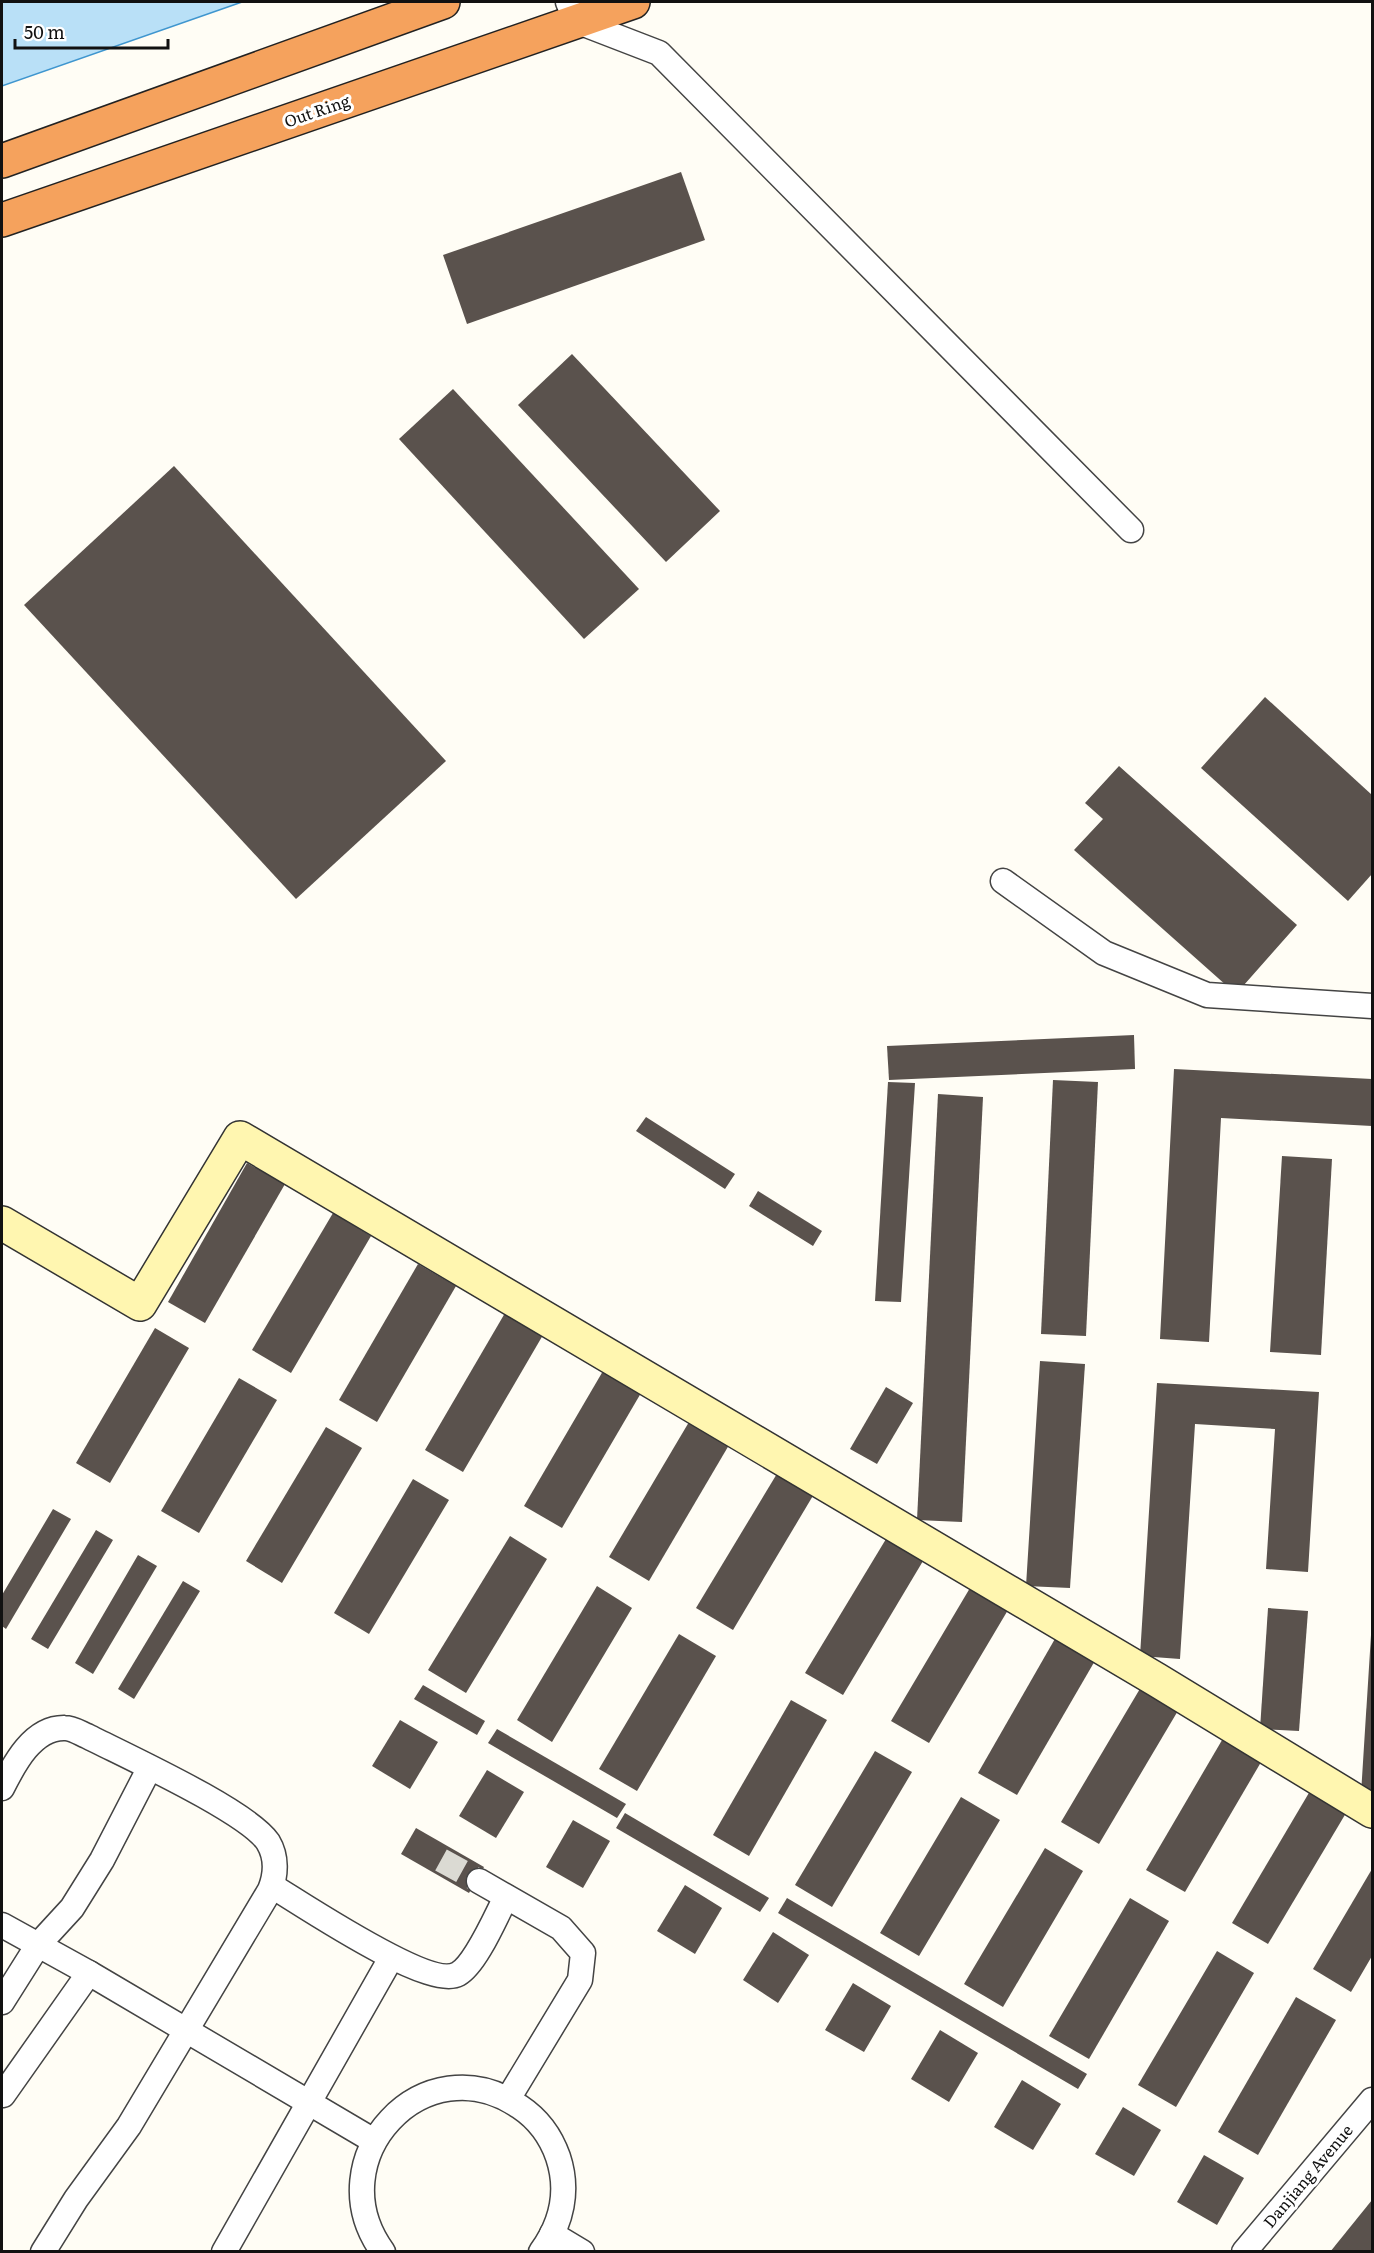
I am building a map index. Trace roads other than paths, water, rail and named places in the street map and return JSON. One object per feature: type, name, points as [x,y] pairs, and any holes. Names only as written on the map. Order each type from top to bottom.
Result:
[{"type":"highway","points":[[2,161],[443,2]]},
{"type":"highway","name":"Out Ring","points":[[2,220],[572,11],[633,2]]},
{"type":"street","points":[[572,11],[659,53],[1131,530]]},
{"type":"street","points":[[1003,881],[1104,953],[1207,995],[1372,1006]]},
{"type":"street","points":[[2,1224],[140,1304],[240,1138],[1147,1674],[1372,1811]]},
{"type":"street","points":[[2,1788],[15,1761],[32,1742],[50,1730],[66,1727],[244,1818],[268,1843],[274,1858],[275,1875],[272,1886],[129,2126],[76,2199],[43,2252]]},
{"type":"street","points":[[2,2002],[38,1945],[72,1908],[102,1860],[149,1769]]},
{"type":"street","points":[[479,1881],[561,1928],[583,1953],[584,1967],[580,1980],[508,2099]]},
{"type":"street","points":[[272,1886],[391,1958],[435,1975],[447,1977],[458,1974],[469,1964],[507,1897]]},
{"type":"street","points":[[2,1925],[310,2101],[374,2141]]},
{"type":"street","points":[[224,2252],[391,1958]]},
{"type":"street","points":[[3,2095],[88,1973]]},
{"type":"street","points":[[383,2252],[372,2233],[362,2198],[365,2163],[374,2141],[391,2118],[404,2107],[433,2092],[466,2088],[482,2090],[508,2099],[539,2122],[558,2158],[563,2199],[547,2243],[582,2252]]},
{"type":"street","name":"Danjiang Avenue","points":[[1244,2252],[1372,2100]]},
{"type":"street","name":"Danjiang Avenue","points":[[1255,2252],[1372,2112]]},
{"type":"water","points":[[2,2],[242,2],[2,86]]},
{"type":"tunnel","points":[[441,1860],[479,1881]]}]
